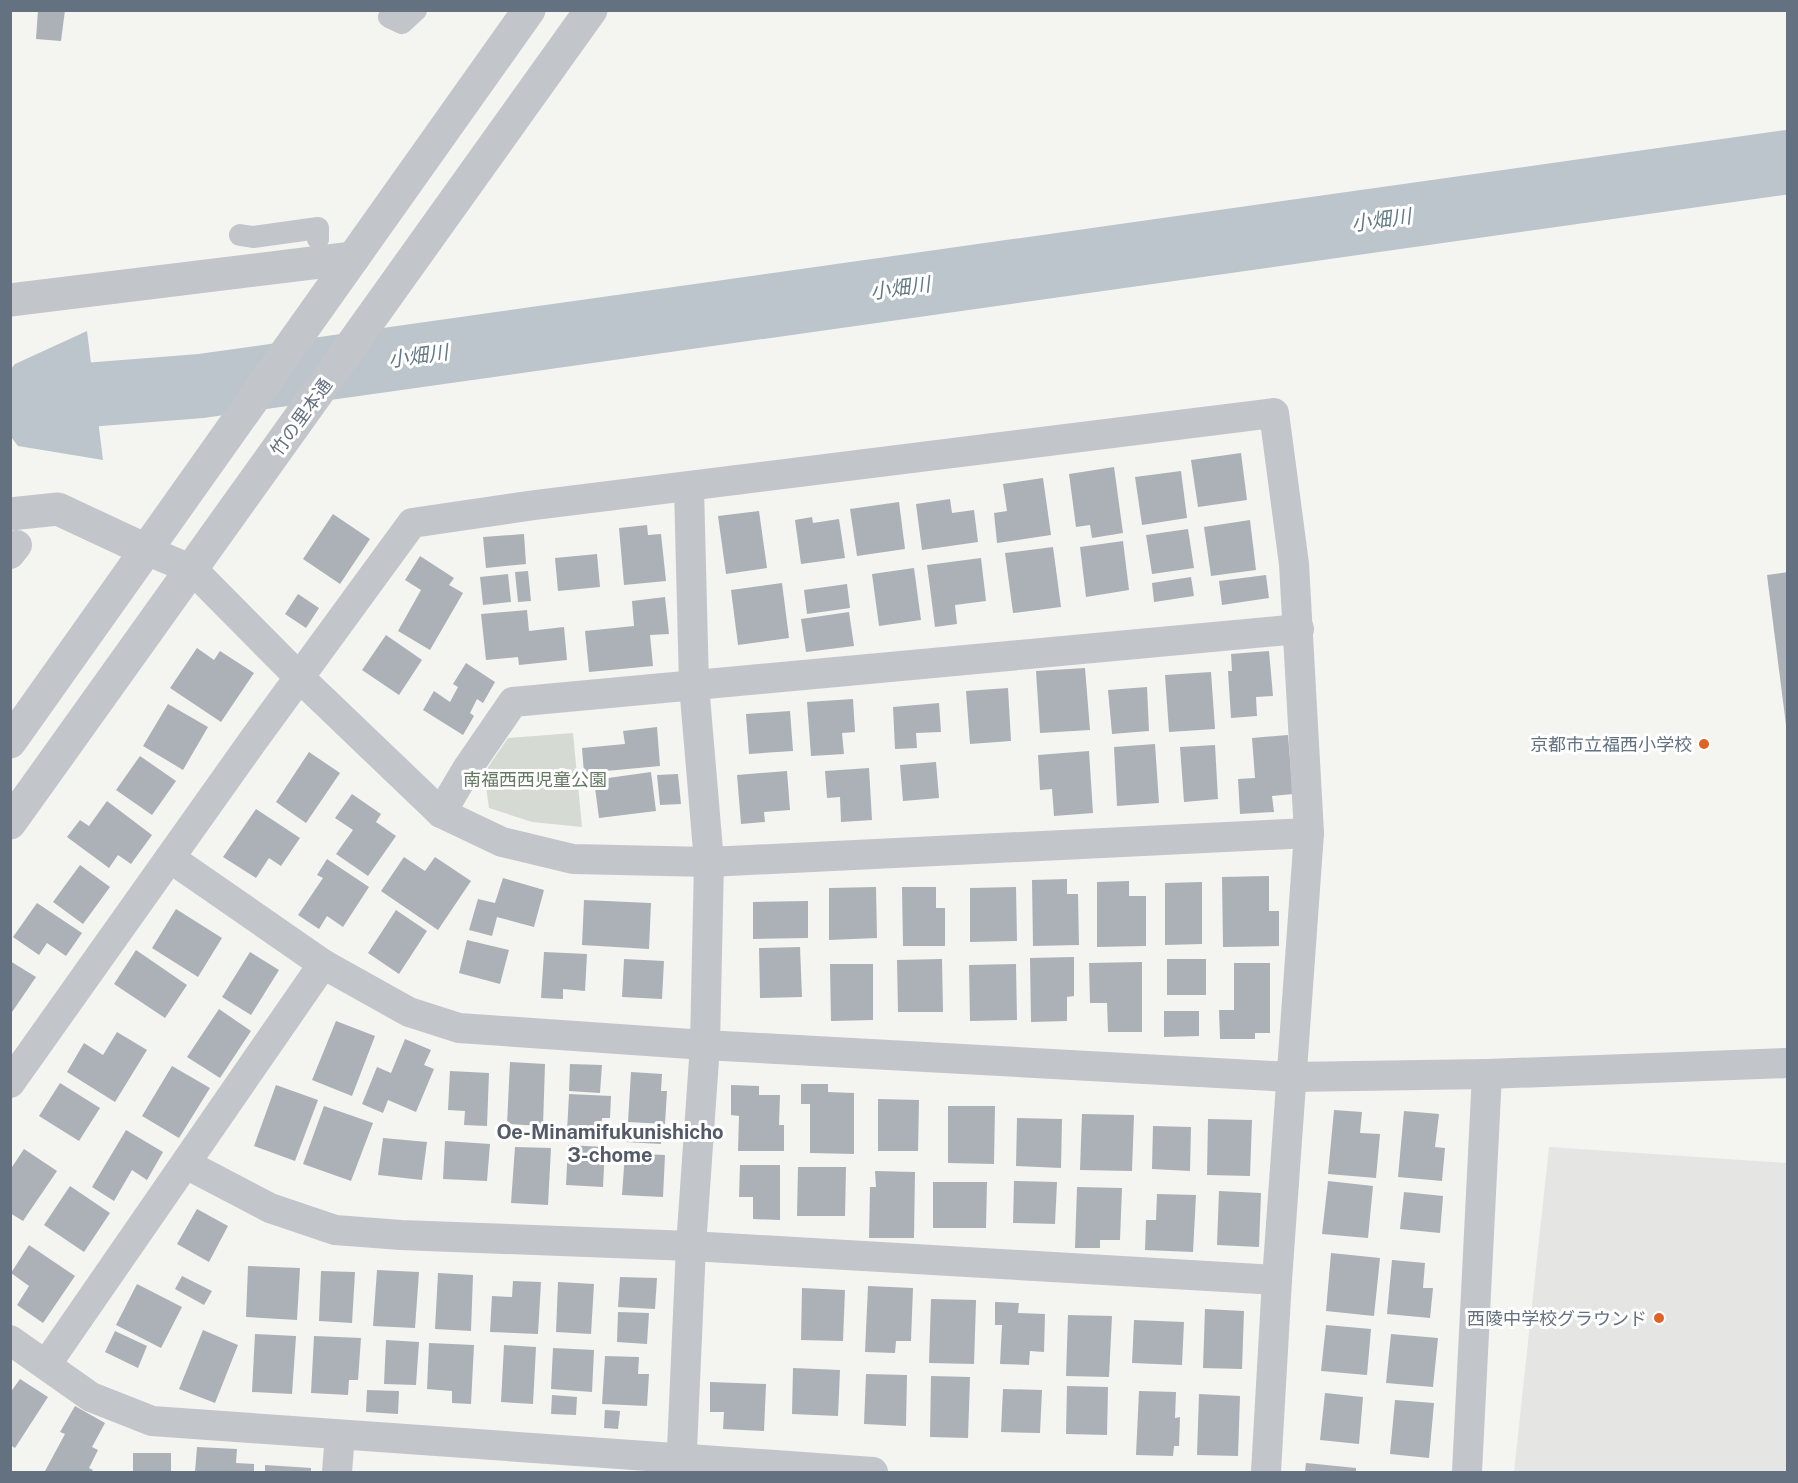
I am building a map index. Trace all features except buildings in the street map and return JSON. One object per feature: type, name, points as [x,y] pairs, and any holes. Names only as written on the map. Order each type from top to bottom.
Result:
[{"type":"street","points":[[389,17],[402,23],[416,10]]},
{"type":"street","points":[[10,742],[148,551],[175,509],[529,10]]},
{"type":"street","name":"竹の里本通","points":[[10,824],[591,10]]},
{"type":"street","points":[[240,235],[253,237],[318,228],[318,239]]},
{"type":"street","points":[[10,300],[353,258]]},
{"type":"street","points":[[10,1083],[252,742],[412,524],[536,505],[1274,413],[1294,564],[1309,833],[1277,1280],[1266,1473]]},
{"type":"street","points":[[681,1466],[691,1246],[705,1045],[709,861],[694,685],[689,487]]},
{"type":"street","points":[[10,513],[58,509],[193,570],[300,678],[441,813],[502,842],[573,859],[709,861],[1309,833]]},
{"type":"street","points":[[441,813],[467,769],[513,702],[1299,629]]},
{"type":"street","points":[[170,858],[323,964],[409,1012],[459,1028],[705,1045],[1291,1077],[1487,1074],[1788,1063]]},
{"type":"street","points":[[46,1365],[323,964]]},
{"type":"street","points":[[1467,1473],[1487,1074]]},
{"type":"street","points":[[186,1164],[270,1208],[334,1230],[401,1235],[691,1246],[1277,1280]]},
{"type":"street","points":[[10,1340],[91,1397],[152,1421],[340,1435],[681,1466],[873,1473]]},
{"type":"street","points":[[337,1473],[340,1435]]},
{"type":"shaded area","points":[[87,331],[103,460],[18,446],[11,437],[11,369],[15,364]]},
{"type":"shaded area","name":"西陵中学校グラウンド","points":[[1549,1147],[1787,1163],[1787,1472],[1514,1472]]},
{"type":"green space","name":"南福西西児童公園","points":[[573,733],[582,827],[532,822],[489,808],[484,773],[508,738]]},
{"type":"waterway","name":"小畑川","points":[[10,401],[201,386],[1788,162]]},
{"type":"place","name":"京都市立福西小学校","points":[[1704,744]]},
{"type":"place","name":"西陵中学校グラウンド","points":[[1659,1318]]},
{"type":"district","name":"Oe-Minamifukunishicho 3-chome","points":[[610,1144]]}]
